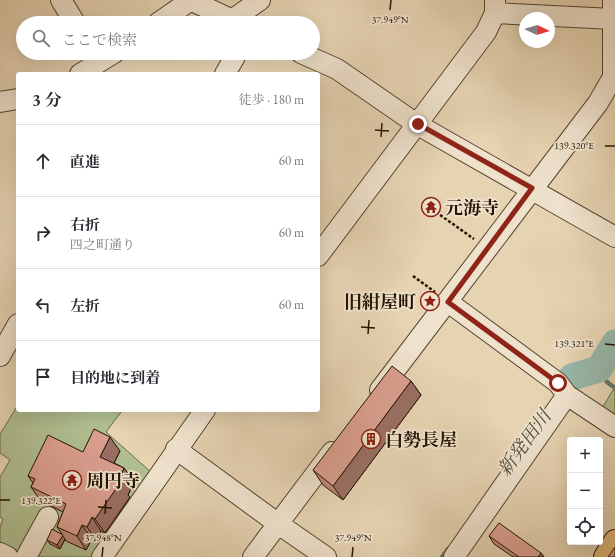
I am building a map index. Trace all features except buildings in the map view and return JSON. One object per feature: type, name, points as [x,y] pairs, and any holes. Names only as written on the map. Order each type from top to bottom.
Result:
[{"type":"main road","points":[[605,557],[615,541]]},
{"type":"street","points":[[61,0],[71,16]]},
{"type":"street","points":[[168,16],[191,0],[225,16]]},
{"type":"street","points":[[241,16],[260,0]]},
{"type":"street","points":[[320,253],[486,32],[495,6],[613,9],[613,77],[598,103],[532,188],[448,302],[367,406]]},
{"type":"street","points":[[226,72],[233,60]]},
{"type":"street","points":[[317,60],[337,69],[418,124],[532,188],[615,237]]},
{"type":"street","points":[[84,72],[103,61]]},
{"type":"street","points":[[0,102],[16,99]]},
{"type":"street","points":[[448,302],[562,389],[615,427]]},
{"type":"street","points":[[0,356],[16,328]]},
{"type":"street","points":[[454,557],[562,389]]},
{"type":"street","points":[[102,557],[176,449],[204,412]]},
{"type":"street","points":[[253,557],[277,523],[344,437]]},
{"type":"street","points":[[176,449],[326,557]]},
{"type":"street","points":[[26,557],[48,518]]},
{"type":"street","points":[[0,553],[8,557]]},
{"type":"path","points":[[436,212],[487,249]]},
{"type":"path","points":[[413,276],[448,302]]},
{"type":"green space","points":[[613,390],[615,391],[615,419],[601,410]]},
{"type":"green space","points":[[16,408],[16,412],[121,412],[106,432],[153,474],[94,557],[25,557],[0,545],[0,527],[3,519],[0,517],[0,477],[10,460],[0,453],[0,434]]},
{"type":"waterway","name":"新発田川","points":[[572,377],[599,369],[615,343]]},
{"type":"waterway","points":[[599,369],[607,382],[615,388]]},
{"type":"waterway","name":"新発田川","points":[[566,385],[572,377]]},
{"type":"waterway","name":"新発田川","points":[[442,557],[448,549]]},
{"type":"place","name":"元海寺","points":[[431,207]]},
{"type":"place","name":"旧紺屋町","points":[[430,301]]},
{"type":"place","name":"白勢長屋","points":[[371,439]]},
{"type":"place","name":"周円寺","points":[[72,480]]},
{"type":"route","points":[[418,124],[532,188],[448,302],[558,383]]}]
